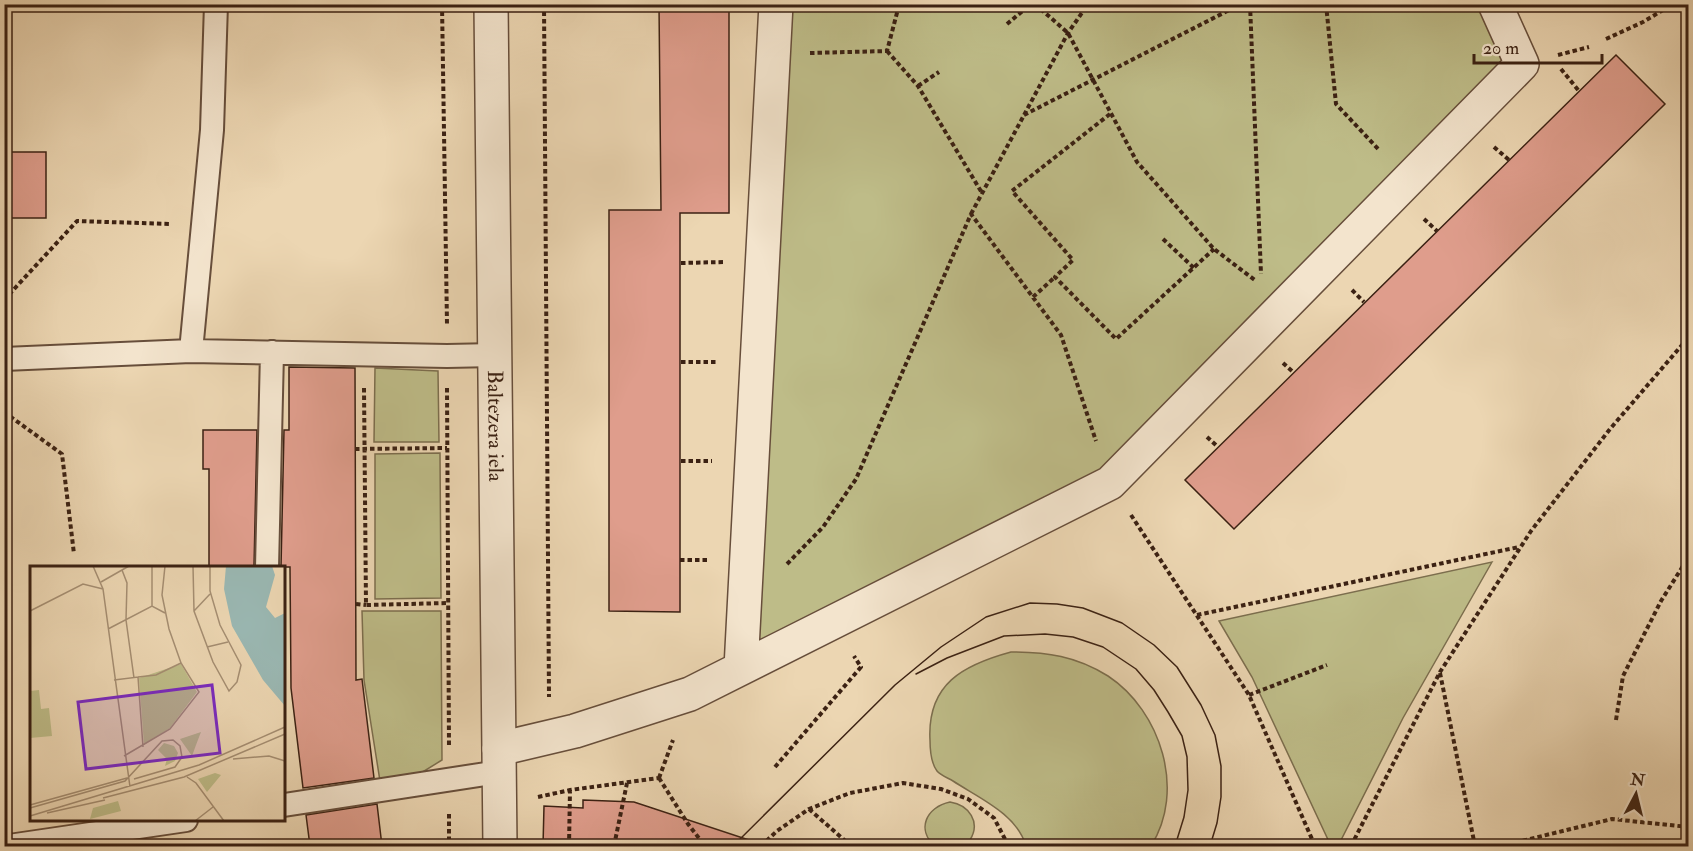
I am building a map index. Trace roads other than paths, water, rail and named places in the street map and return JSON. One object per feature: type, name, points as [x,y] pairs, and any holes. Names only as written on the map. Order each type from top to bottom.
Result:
[{"type":"street","name":"Baltezera iela","points":[[491,4],[500,846]]},
{"type":"street","points":[[741,668],[776,4]]},
{"type":"street","points":[[499,760],[550,738],[690,694],[1110,483],[1522,64],[1495,4]]},
{"type":"lane","points":[[191,351],[212,130],[216,4]]},
{"type":"lane","points":[[4,359],[191,351],[495,355]]},
{"type":"lane","points":[[267,566],[272,352]]},
{"type":"lane","points":[[285,805],[449,780],[499,760]]},
{"type":"lane","points":[[9,846],[173,821]]},
{"type":"tram line","points":[[733,846],[895,685],[941,647],[986,617],[1030,603],[1083,608],[1122,623],[1154,645],[1177,667],[1201,705],[1215,735],[1221,766],[1221,797],[1210,846]]},
{"type":"tram line","points":[[916,674],[947,658],[1004,636],[1045,634],[1073,637],[1103,647],[1136,669],[1154,690],[1182,736],[1187,757],[1188,790],[1184,817],[1175,846]]}]
